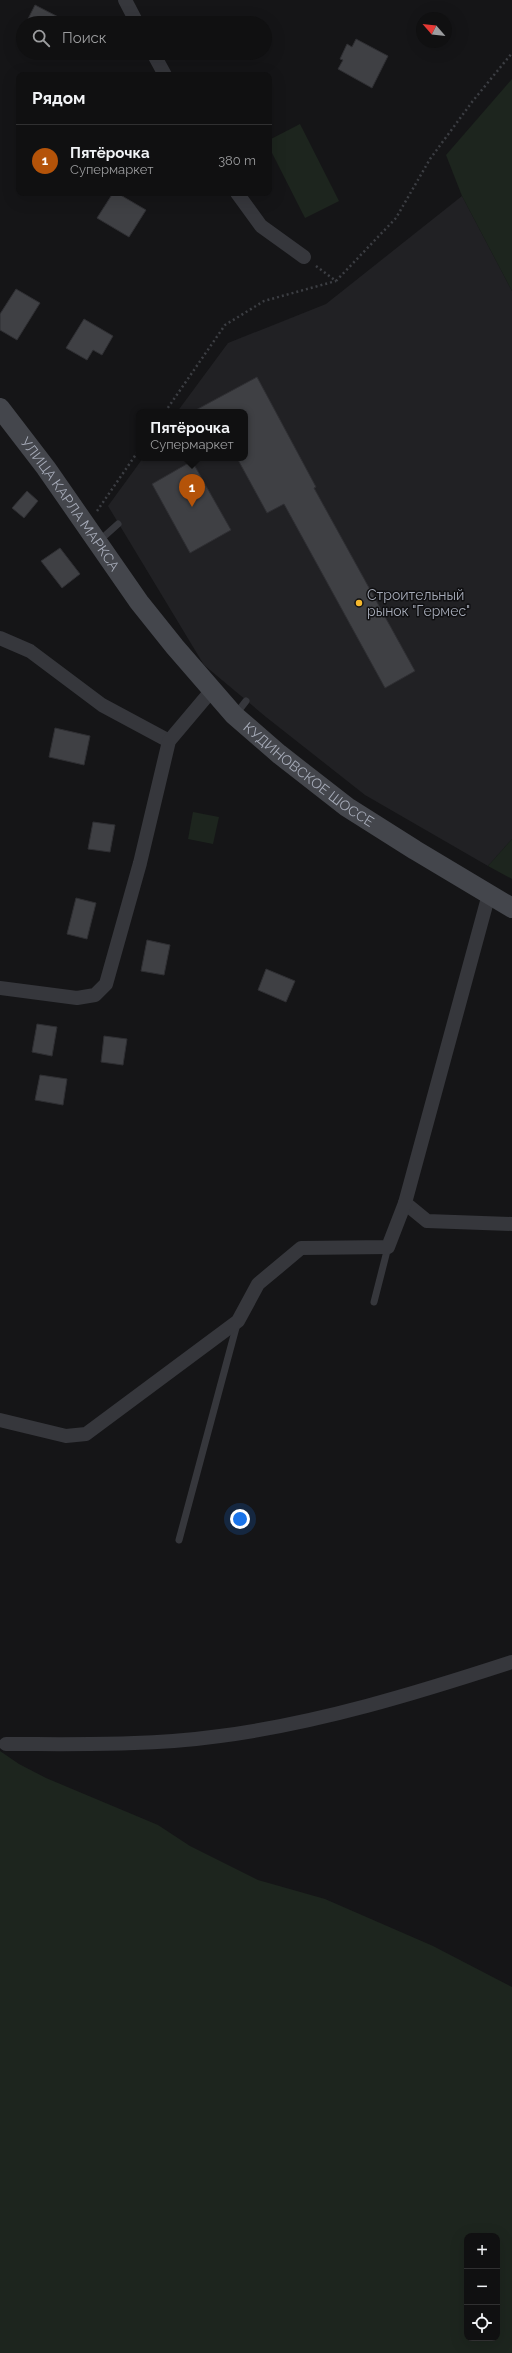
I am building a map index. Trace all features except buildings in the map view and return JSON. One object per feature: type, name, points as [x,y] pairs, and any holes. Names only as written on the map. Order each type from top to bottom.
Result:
[{"type":"main road","name":"УЛИЦА КАРЛА МАРКСА","points":[[0,408],[46,468],[139,602]]},
{"type":"main road","name":"КУДИНОВСКОЕ ШОССЕ","points":[[139,602],[212,690],[240,708],[279,754],[347,807],[512,908]]},
{"type":"street","points":[[125,0],[133,16]]},
{"type":"street","points":[[157,60],[163,72]]},
{"type":"street","points":[[238,196],[261,226],[304,257]]},
{"type":"street","points":[[0,638],[30,650],[102,706],[168,741]]},
{"type":"street","points":[[0,988],[77,998],[95,995],[106,984],[140,863],[168,741],[212,690]]},
{"type":"street","points":[[0,1420],[66,1436],[86,1434],[238,1321],[258,1284],[301,1248],[388,1247],[405,1203],[489,894]]},
{"type":"street","points":[[405,1203],[427,1221],[512,1224]]},
{"type":"street","points":[[6,1744],[100,1745],[220,1736],[296,1722],[410,1695],[512,1662]]},
{"type":"lane","points":[[92,534],[118,524]]},
{"type":"lane","points":[[374,1302],[388,1247]]},
{"type":"lane","points":[[179,1540],[238,1321]]},
{"type":"path","points":[[167,409],[225,325],[264,301],[336,281],[396,218],[430,159],[472,102],[512,53]]},
{"type":"path","points":[[304,257],[336,281]]},
{"type":"path","points":[[92,534],[136,455]]},
{"type":"shaded area","points":[[512,79],[512,291],[462,196],[446,155]]},
{"type":"shaded area","points":[[300,124],[339,201],[305,218],[272,153],[272,138]]},
{"type":"shaded area","points":[[462,196],[512,291],[512,839],[488,866],[365,795],[266,717],[204,665],[108,506],[141,461],[248,461],[248,409],[179,409],[228,343],[326,304]]},
{"type":"shaded area","points":[[193,812],[219,817],[213,844],[188,839]]},
{"type":"shaded area","points":[[512,839],[512,879],[488,866]]},
{"type":"shaded area","points":[[0,1751],[19,1764],[46,1778],[158,1825],[190,1846],[258,1880],[325,1899],[433,1946],[512,1987],[512,2353],[0,2353]]},
{"type":"place","name":"Пятёрочка","points":[[192,507]]},
{"type":"place","name":"Строительный рынок \"Гермес\"","points":[[359,603]]}]
